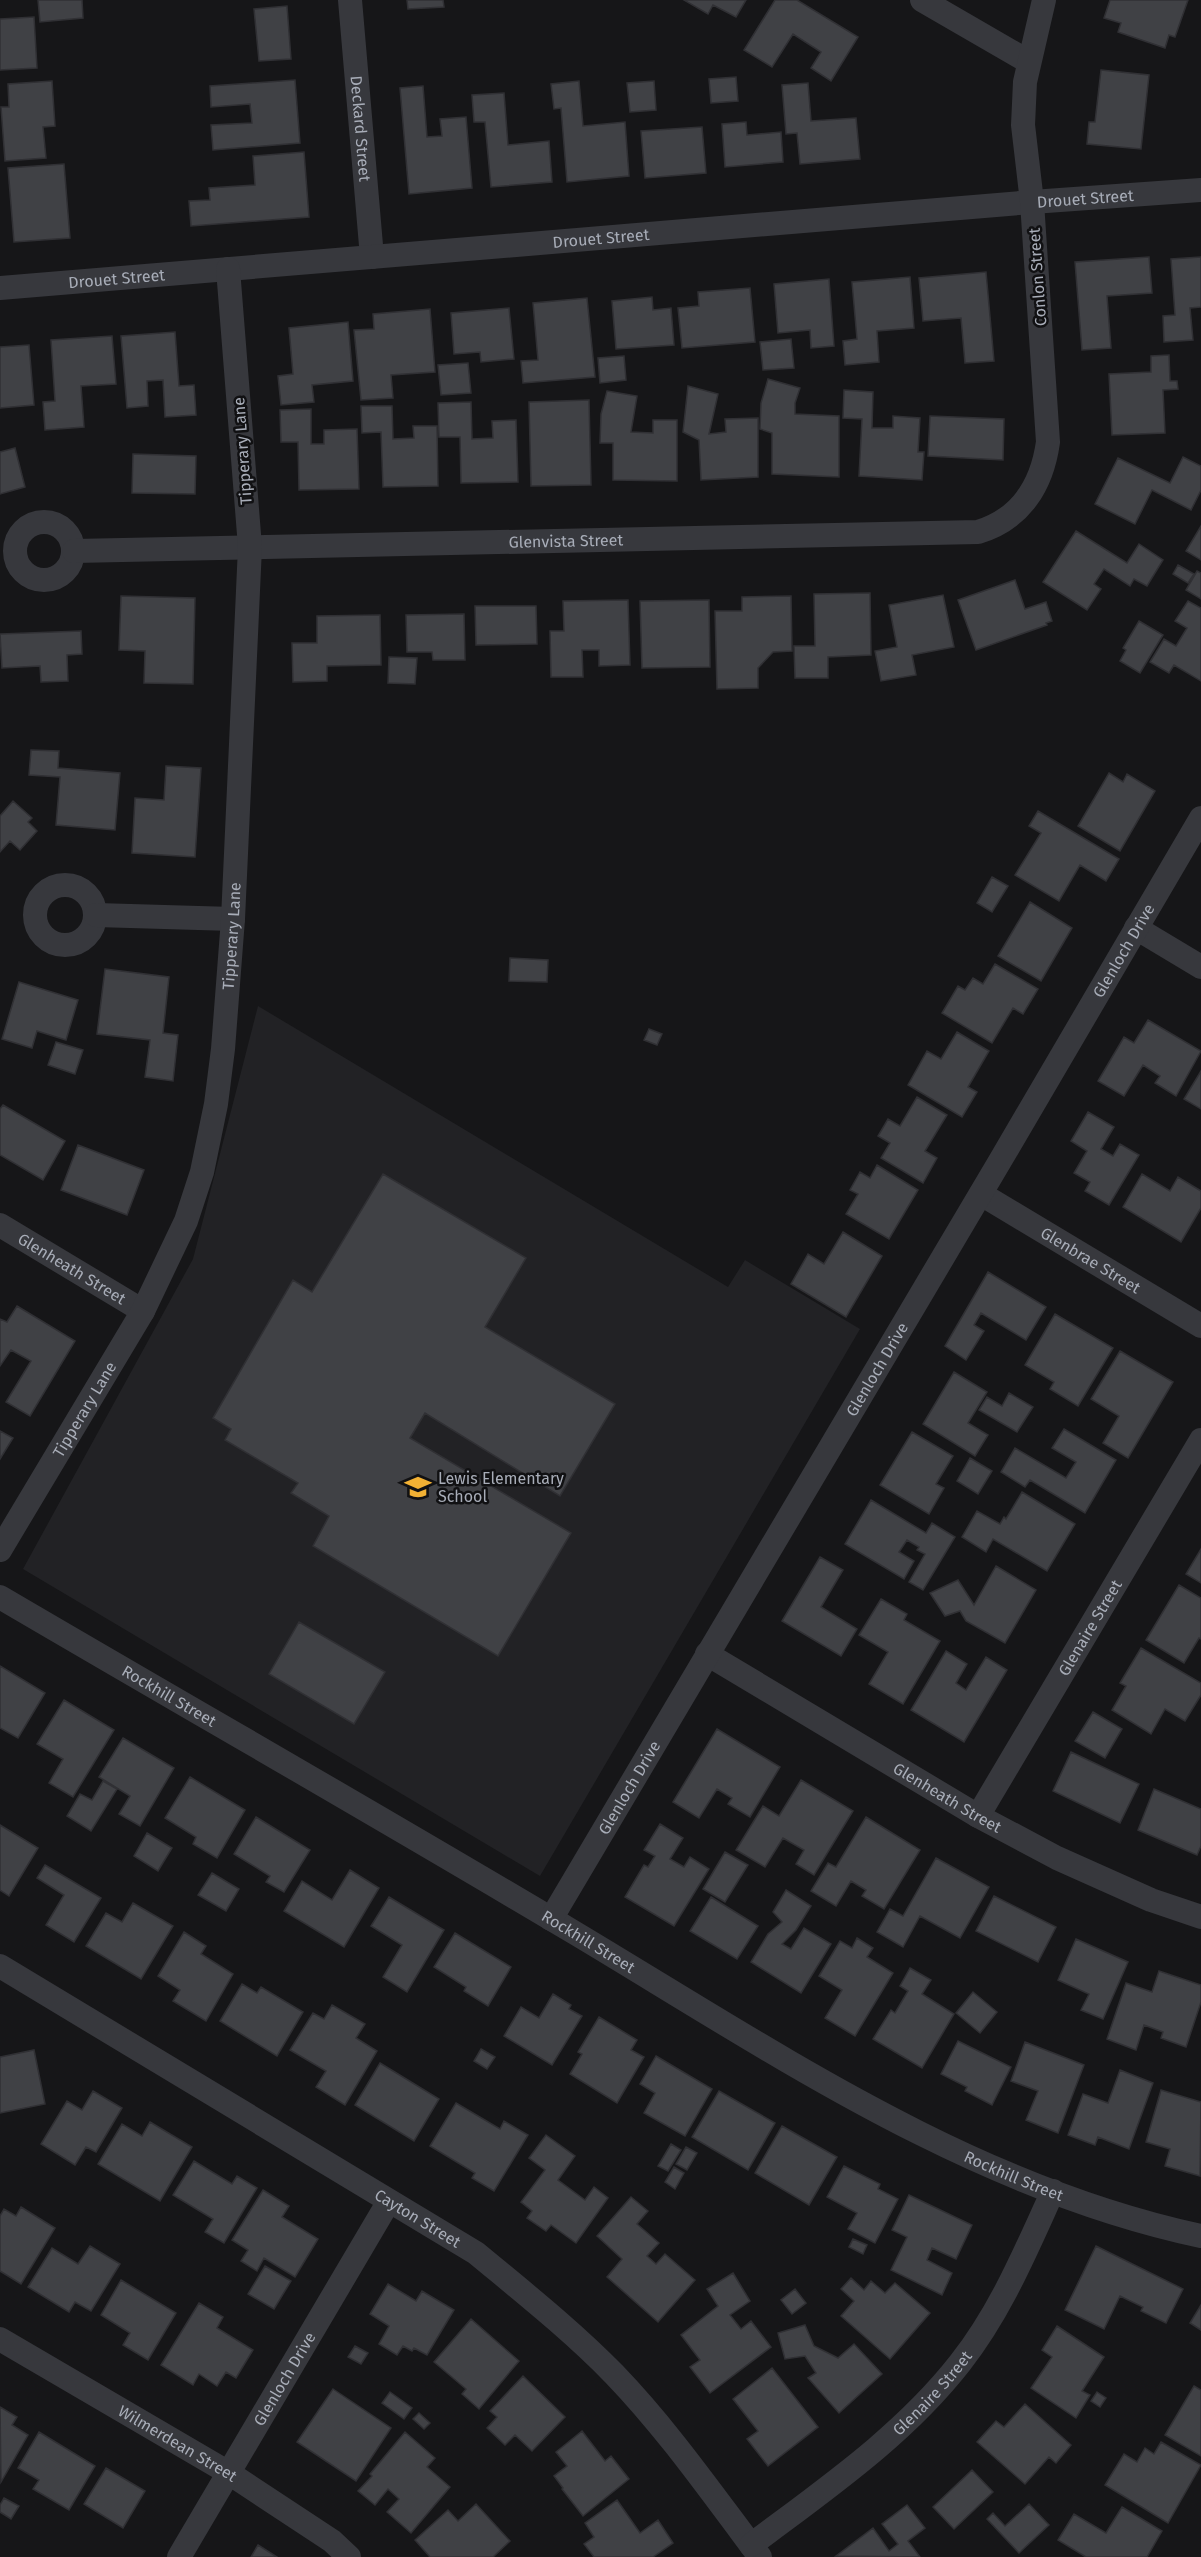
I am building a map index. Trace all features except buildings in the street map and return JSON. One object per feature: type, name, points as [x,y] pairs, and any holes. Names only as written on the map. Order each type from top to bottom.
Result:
[{"type":"street","name":"Deckard Street","points":[[350,0],[372,257]]},
{"type":"street","points":[[922,0],[1029,62]]},
{"type":"street","name":"Conlon Street","points":[[1039,482],[1048,442],[1032,202],[1023,125],[1025,82],[1044,0]]},
{"type":"street","name":"Drouet Street","points":[[0,288],[1201,190]]},
{"type":"street","name":"Tipperary Lane","points":[[0,1550],[143,1311],[186,1221],[202,1172],[223,1049],[233,919],[250,547],[228,269]]},
{"type":"street","name":"Glenvista Street","points":[[74,551],[978,532],[997,526],[1028,497],[1039,482]]},
{"type":"street","name":"Glenloch Drive","points":[[551,1919],[1201,818]]},
{"type":"street","points":[[96,915],[233,919]]},
{"type":"street","points":[[1136,928],[1201,967]]},
{"type":"street","name":"Glenbrae Street","points":[[981,1194],[1201,1326]]},
{"type":"street","name":"Glenheath Street","points":[[0,1225],[143,1311]]},
{"type":"street","name":"Glenaire Street","points":[[978,1816],[1201,1440]]},
{"type":"street","name":"Rockhill Street","points":[[0,1597],[551,1919],[837,2091],[950,2148],[1053,2191],[1156,2226],[1201,2236]]},
{"type":"street","name":"Glenheath Street","points":[[708,1654],[978,1816],[1057,1858],[1151,1900],[1201,1917]]},
{"type":"street","name":"Cayton Street","points":[[0,1966],[476,2253],[547,2312],[614,2374],[680,2449],[755,2551]]},
{"type":"street","name":"Glenaire Street","points":[[755,2551],[873,2452],[961,2363],[1012,2282],[1053,2191]]},
{"type":"street","name":"Glenloch Drive","points":[[179,2557],[389,2200]]},
{"type":"street","name":"Wilmerdean Street","points":[[0,2339],[229,2473],[332,2541],[349,2557]]},
{"type":"shaded area","name":"Lewis Elementary School","points":[[258,1006],[728,1287],[745,1260],[860,1329],[540,1876],[23,1569],[193,1259]]},
{"type":"place","name":"Lewis Elementary School","points":[[418,1487]]}]
